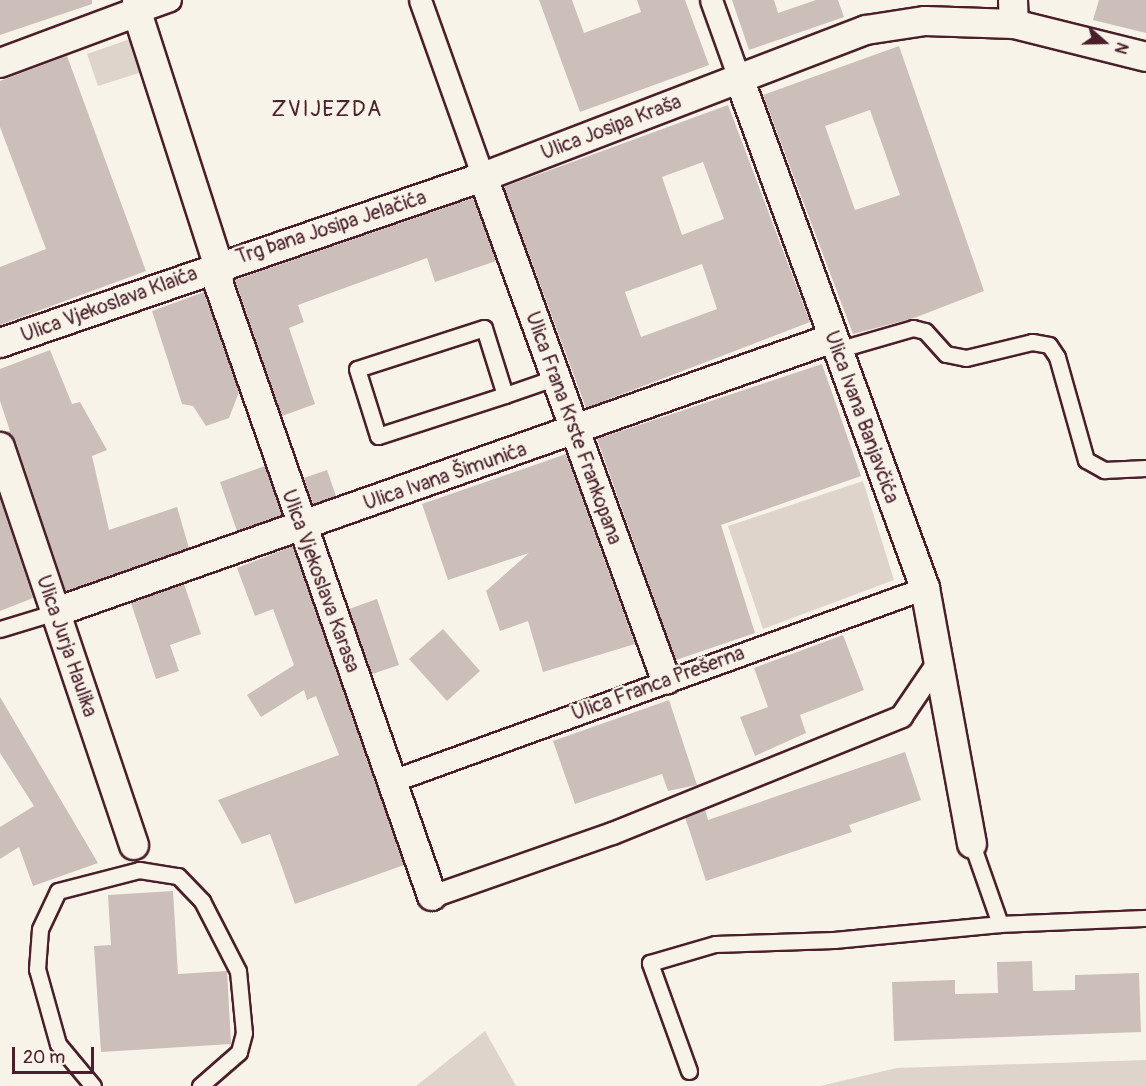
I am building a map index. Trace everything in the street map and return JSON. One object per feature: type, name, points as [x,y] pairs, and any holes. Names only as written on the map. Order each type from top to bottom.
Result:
[{"type":"street","points":[[0,63],[134,6],[170,0]]},
{"type":"street","points":[[420,0],[483,177]]},
{"type":"street","name":"Ulica Ivana Banjavčića","points":[[711,0],[925,588],[972,844]]},
{"type":"street","name":"Trg bana Josipa Jelačića","points":[[134,6],[218,264],[483,177]]},
{"type":"street","name":"Ulica Josipa Kraša","points":[[483,177],[866,30],[925,21],[1014,12],[1146,57]]},
{"type":"street","name":"Ulica Frana Krste Frankopana","points":[[483,177],[554,378],[666,680]]},
{"type":"street","name":"Ulica Vjekoslava Klaića","points":[[0,343],[218,264]]},
{"type":"street","name":"Ulica Vjekoslava Karasa","points":[[218,264],[219,285],[300,526],[432,896]]},
{"type":"street","name":"Ulica Ivana Šimunića","points":[[56,612],[300,526],[835,344]]},
{"type":"street","name":"Ulica Jurja Haulika","points":[[0,447],[136,857]]},
{"type":"street","name":"Ulica Franca Prešerna","points":[[392,781],[925,588]]},
{"type":"street","points":[[432,896],[612,833],[901,716],[939,660]]},
{"type":"lane","points":[[505,395],[484,328],[357,369],[378,436],[505,395],[554,378]]},
{"type":"lane","points":[[835,344],[913,328],[925,331],[946,354],[966,358],[1032,342],[1049,345],[1057,357],[1086,460],[1104,470],[1146,468]]},
{"type":"lane","points":[[0,629],[56,612]]},
{"type":"lane","points":[[972,844],[1000,924]]},
{"type":"lane","points":[[93,1086],[58,1044],[38,969],[39,929],[58,891],[136,857],[178,876],[202,901],[238,971],[244,1033],[238,1052],[200,1086]]},
{"type":"lane","points":[[689,1071],[650,963],[715,944],[834,940],[1000,924],[1146,918]]},
{"type":"shaded area","points":[[130,39],[142,72],[98,86],[87,54]]},
{"type":"shaded area","points":[[863,481],[894,580],[763,629],[728,526]]},
{"type":"shaded area","points":[[485,1031],[516,1086],[416,1086]]},
{"type":"shaded area","points":[[1146,1060],[1146,1086],[820,1086],[897,1068]]},
{"type":"building","points":[[0,0],[92,0],[92,4],[0,35]]},
{"type":"building","points":[[539,0],[572,0],[584,33],[641,12],[637,0],[685,0],[709,65],[580,112]]},
{"type":"building","points":[[732,0],[774,0],[778,13],[816,0],[838,0],[844,17],[749,50]]},
{"type":"building","points":[[1099,0],[1146,0],[1146,33],[1093,20]]},
{"type":"building","points":[[899,46],[984,291],[914,318],[853,334],[763,95]],"holes":[[[870,110],[900,195],[855,210],[825,126]]]},
{"type":"building","points":[[67,56],[146,271],[0,325],[0,267],[46,249],[0,127],[0,81]]},
{"type":"building","points":[[728,105],[810,322],[586,408],[504,187]],"holes":[[[703,162],[724,219],[682,235],[662,177]],[[702,264],[717,309],[641,337],[625,292]]]},
{"type":"building","points":[[473,198],[496,261],[435,282],[427,258],[298,305],[304,322],[289,328],[315,404],[282,416],[235,280]]},
{"type":"building","points":[[204,292],[239,392],[229,418],[206,426],[193,406],[182,404],[152,311]]},
{"type":"building","points":[[50,350],[72,404],[80,402],[107,450],[92,456],[109,530],[177,507],[189,548],[66,591],[16,442],[5,432],[10,431],[0,401],[0,369]]},
{"type":"building","points":[[822,364],[861,476],[721,525],[755,633],[676,660],[597,439]]},
{"type":"building","points":[[566,454],[635,644],[543,672],[528,621],[500,631],[486,591],[529,553],[448,580],[422,504]]},
{"type":"building","points":[[265,466],[282,515],[237,531],[220,482]]},
{"type":"building","points":[[327,470],[336,496],[313,504],[304,478]]},
{"type":"building","points":[[0,499],[33,598],[0,611]]},
{"type":"building","points":[[293,546],[404,865],[295,904],[270,834],[242,844],[218,800],[339,755],[316,696],[307,700],[304,690],[261,717],[247,695],[294,665],[273,609],[255,616],[237,568]]},
{"type":"building","points":[[184,584],[201,634],[170,645],[179,671],[156,679],[131,603]]},
{"type":"building","points":[[377,599],[399,665],[372,674],[349,609]]},
{"type":"building","points":[[443,629],[480,671],[447,701],[409,659]]},
{"type":"building","points":[[843,635],[864,690],[800,715],[806,733],[755,756],[740,717],[768,707],[754,668]]},
{"type":"building","points":[[0,697],[98,863],[33,886],[19,847],[0,859],[0,827],[34,806],[0,753]]},
{"type":"building","points":[[669,700],[697,785],[668,791],[662,774],[575,804],[553,741]]},
{"type":"building","points":[[905,752],[921,800],[849,825],[852,832],[706,881],[685,817],[705,809],[708,820]]},
{"type":"building","points":[[173,891],[178,974],[227,971],[231,1044],[101,1052],[94,946],[111,945],[108,895]]},
{"type":"building","points":[[1032,961],[1033,991],[1075,990],[1075,975],[1139,973],[1141,1032],[894,1041],[892,982],[955,980],[955,994],[998,993],[997,962]]},
{"type":"district","name":"ZVIJEZDA","points":[[327,110]]}]
